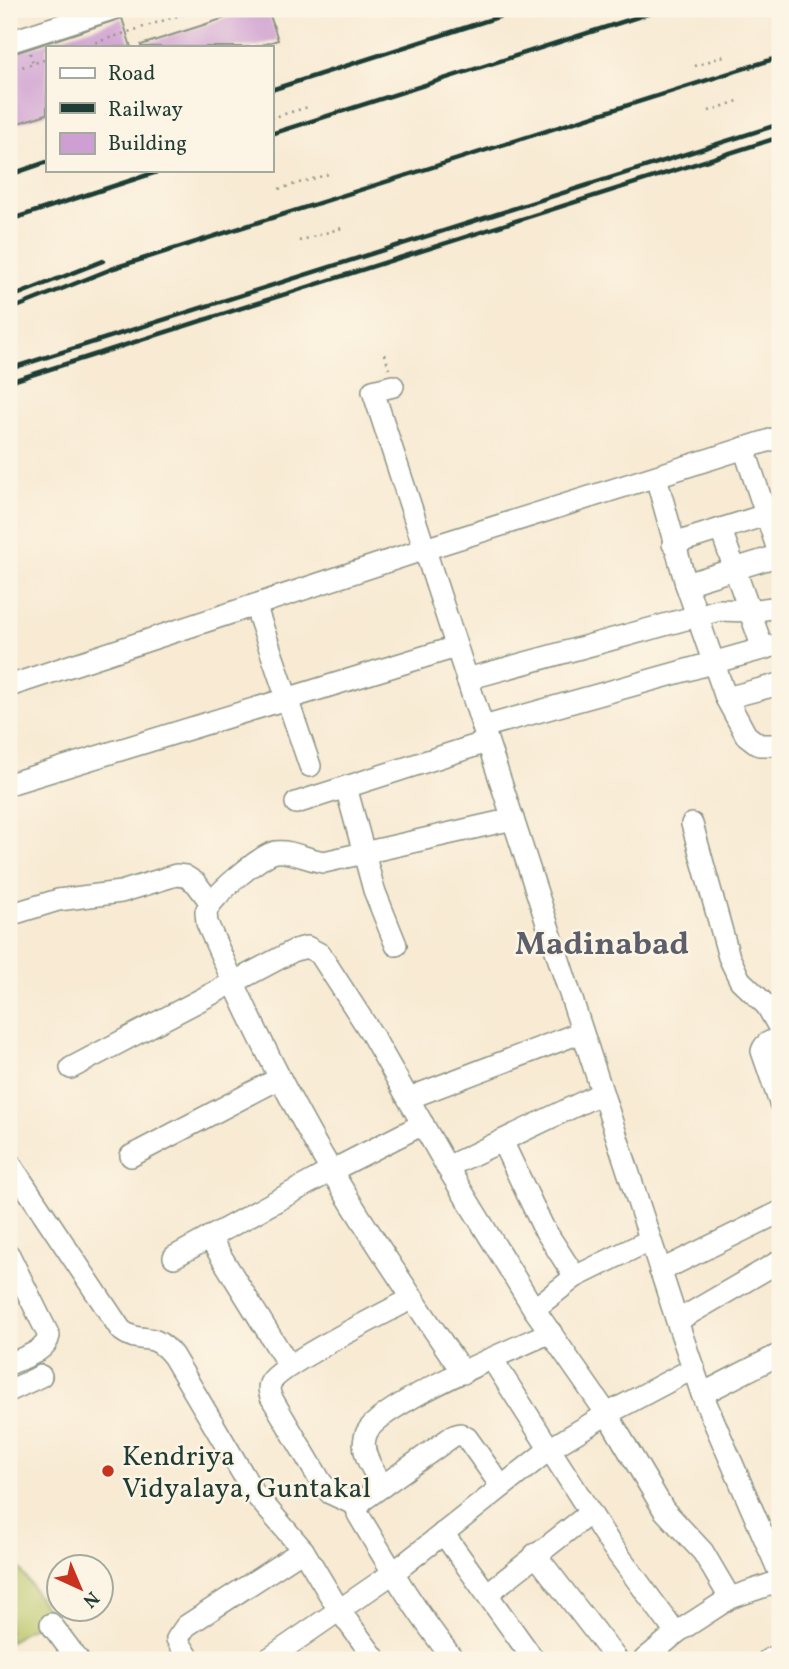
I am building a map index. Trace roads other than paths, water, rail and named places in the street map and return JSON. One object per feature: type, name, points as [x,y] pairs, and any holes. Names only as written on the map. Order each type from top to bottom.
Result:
[{"type":"street","points":[[9,42],[112,9]]},
{"type":"street","points":[[393,386],[373,391],[456,647],[702,1394],[780,1574]]},
{"type":"street","points":[[9,686],[425,549],[780,437]]},
{"type":"street","points":[[686,584],[780,555],[774,512],[744,449]]},
{"type":"street","points":[[656,477],[673,544],[726,698],[746,735],[759,745],[780,746]]},
{"type":"street","points":[[673,544],[774,512]]},
{"type":"street","points":[[296,803],[485,735],[714,661],[772,647],[750,611],[721,530]]},
{"type":"street","points":[[255,605],[289,698],[310,766]]},
{"type":"street","points":[[467,679],[719,610],[750,611],[780,607]]},
{"type":"street","points":[[9,784],[456,647]]},
{"type":"street","points":[[726,698],[780,684]]},
{"type":"street","points":[[345,787],[374,890],[396,945]]},
{"type":"street","points":[[463,1373],[331,1171],[232,981],[207,923],[206,913],[211,903],[254,863],[273,852],[287,851],[308,860],[324,862],[513,819]]},
{"type":"street","points":[[692,824],[729,957],[740,980],[767,1006],[780,1028]]},
{"type":"street","points":[[9,915],[58,900],[121,892],[176,876],[185,876],[196,883],[211,903]]},
{"type":"street","points":[[71,1068],[295,950],[307,947],[320,954],[371,1033],[447,1167],[534,1309],[607,1414],[664,1510],[702,1552],[730,1598]]},
{"type":"street","points":[[409,1098],[582,1032]]},
{"type":"street","points":[[780,1039],[769,1041],[762,1051],[780,1102]]},
{"type":"street","points":[[131,1156],[280,1077]]},
{"type":"street","points":[[447,1167],[602,1093]]},
{"type":"street","points":[[174,1257],[423,1124]]},
{"type":"street","points":[[502,1141],[543,1227],[575,1277]]},
{"type":"street","points":[[9,1162],[121,1331],[129,1336],[158,1340],[173,1356],[254,1493],[303,1550],[340,1610],[376,1660]]},
{"type":"street","points":[[660,1271],[780,1212]]},
{"type":"street","points":[[209,1237],[289,1366]]},
{"type":"street","points":[[534,1309],[575,1277],[650,1240]]},
{"type":"street","points":[[9,1255],[18,1291],[50,1336],[42,1348],[9,1364]]},
{"type":"street","points":[[677,1321],[780,1261]]},
{"type":"street","points":[[358,1506],[330,1493],[321,1482],[271,1397],[270,1383],[289,1366],[413,1298]]},
{"type":"street","points":[[383,1486],[368,1462],[364,1449],[366,1433],[374,1422],[423,1391],[551,1332]]},
{"type":"street","points":[[702,1394],[780,1354]]},
{"type":"street","points":[[492,1359],[609,1542],[676,1633]]},
{"type":"street","points":[[267,1660],[393,1573],[551,1448],[607,1414],[694,1368]]},
{"type":"street","points":[[9,1391],[41,1376]]},
{"type":"street","points":[[358,1506],[453,1436],[460,1434],[467,1438],[501,1486]]},
{"type":"street","points":[[358,1506],[358,1514],[424,1623],[454,1660]]},
{"type":"street","points":[[487,1594],[590,1513]]},
{"type":"street","points":[[443,1533],[534,1660]]},
{"type":"street","points":[[190,1660],[177,1639],[186,1626],[303,1550]]},
{"type":"street","points":[[535,1554],[617,1660]]},
{"type":"street","points":[[644,1660],[676,1633],[730,1598],[780,1581]]},
{"type":"street","points":[[51,1624],[78,1660]]},
{"type":"street","points":[[768,1660],[780,1653]]},
{"type":"railway","points":[[273,89],[523,9]]},
{"type":"railway","points":[[273,133],[663,9]]},
{"type":"railway","points":[[9,310],[114,268],[780,57]]},
{"type":"railway","points":[[9,369],[780,124]]},
{"type":"railway","points":[[9,382],[780,137]]},
{"type":"railway","points":[[9,175],[46,162]]},
{"type":"railway","points":[[9,220],[157,172]]},
{"type":"railway","points":[[9,298],[103,261]]},
{"type":"place","name":"Kendriya Vidyalaya, Guntakal","points":[[108,1471]]},
{"type":"district","name":"Madinabad","points":[[602,943]]}]
